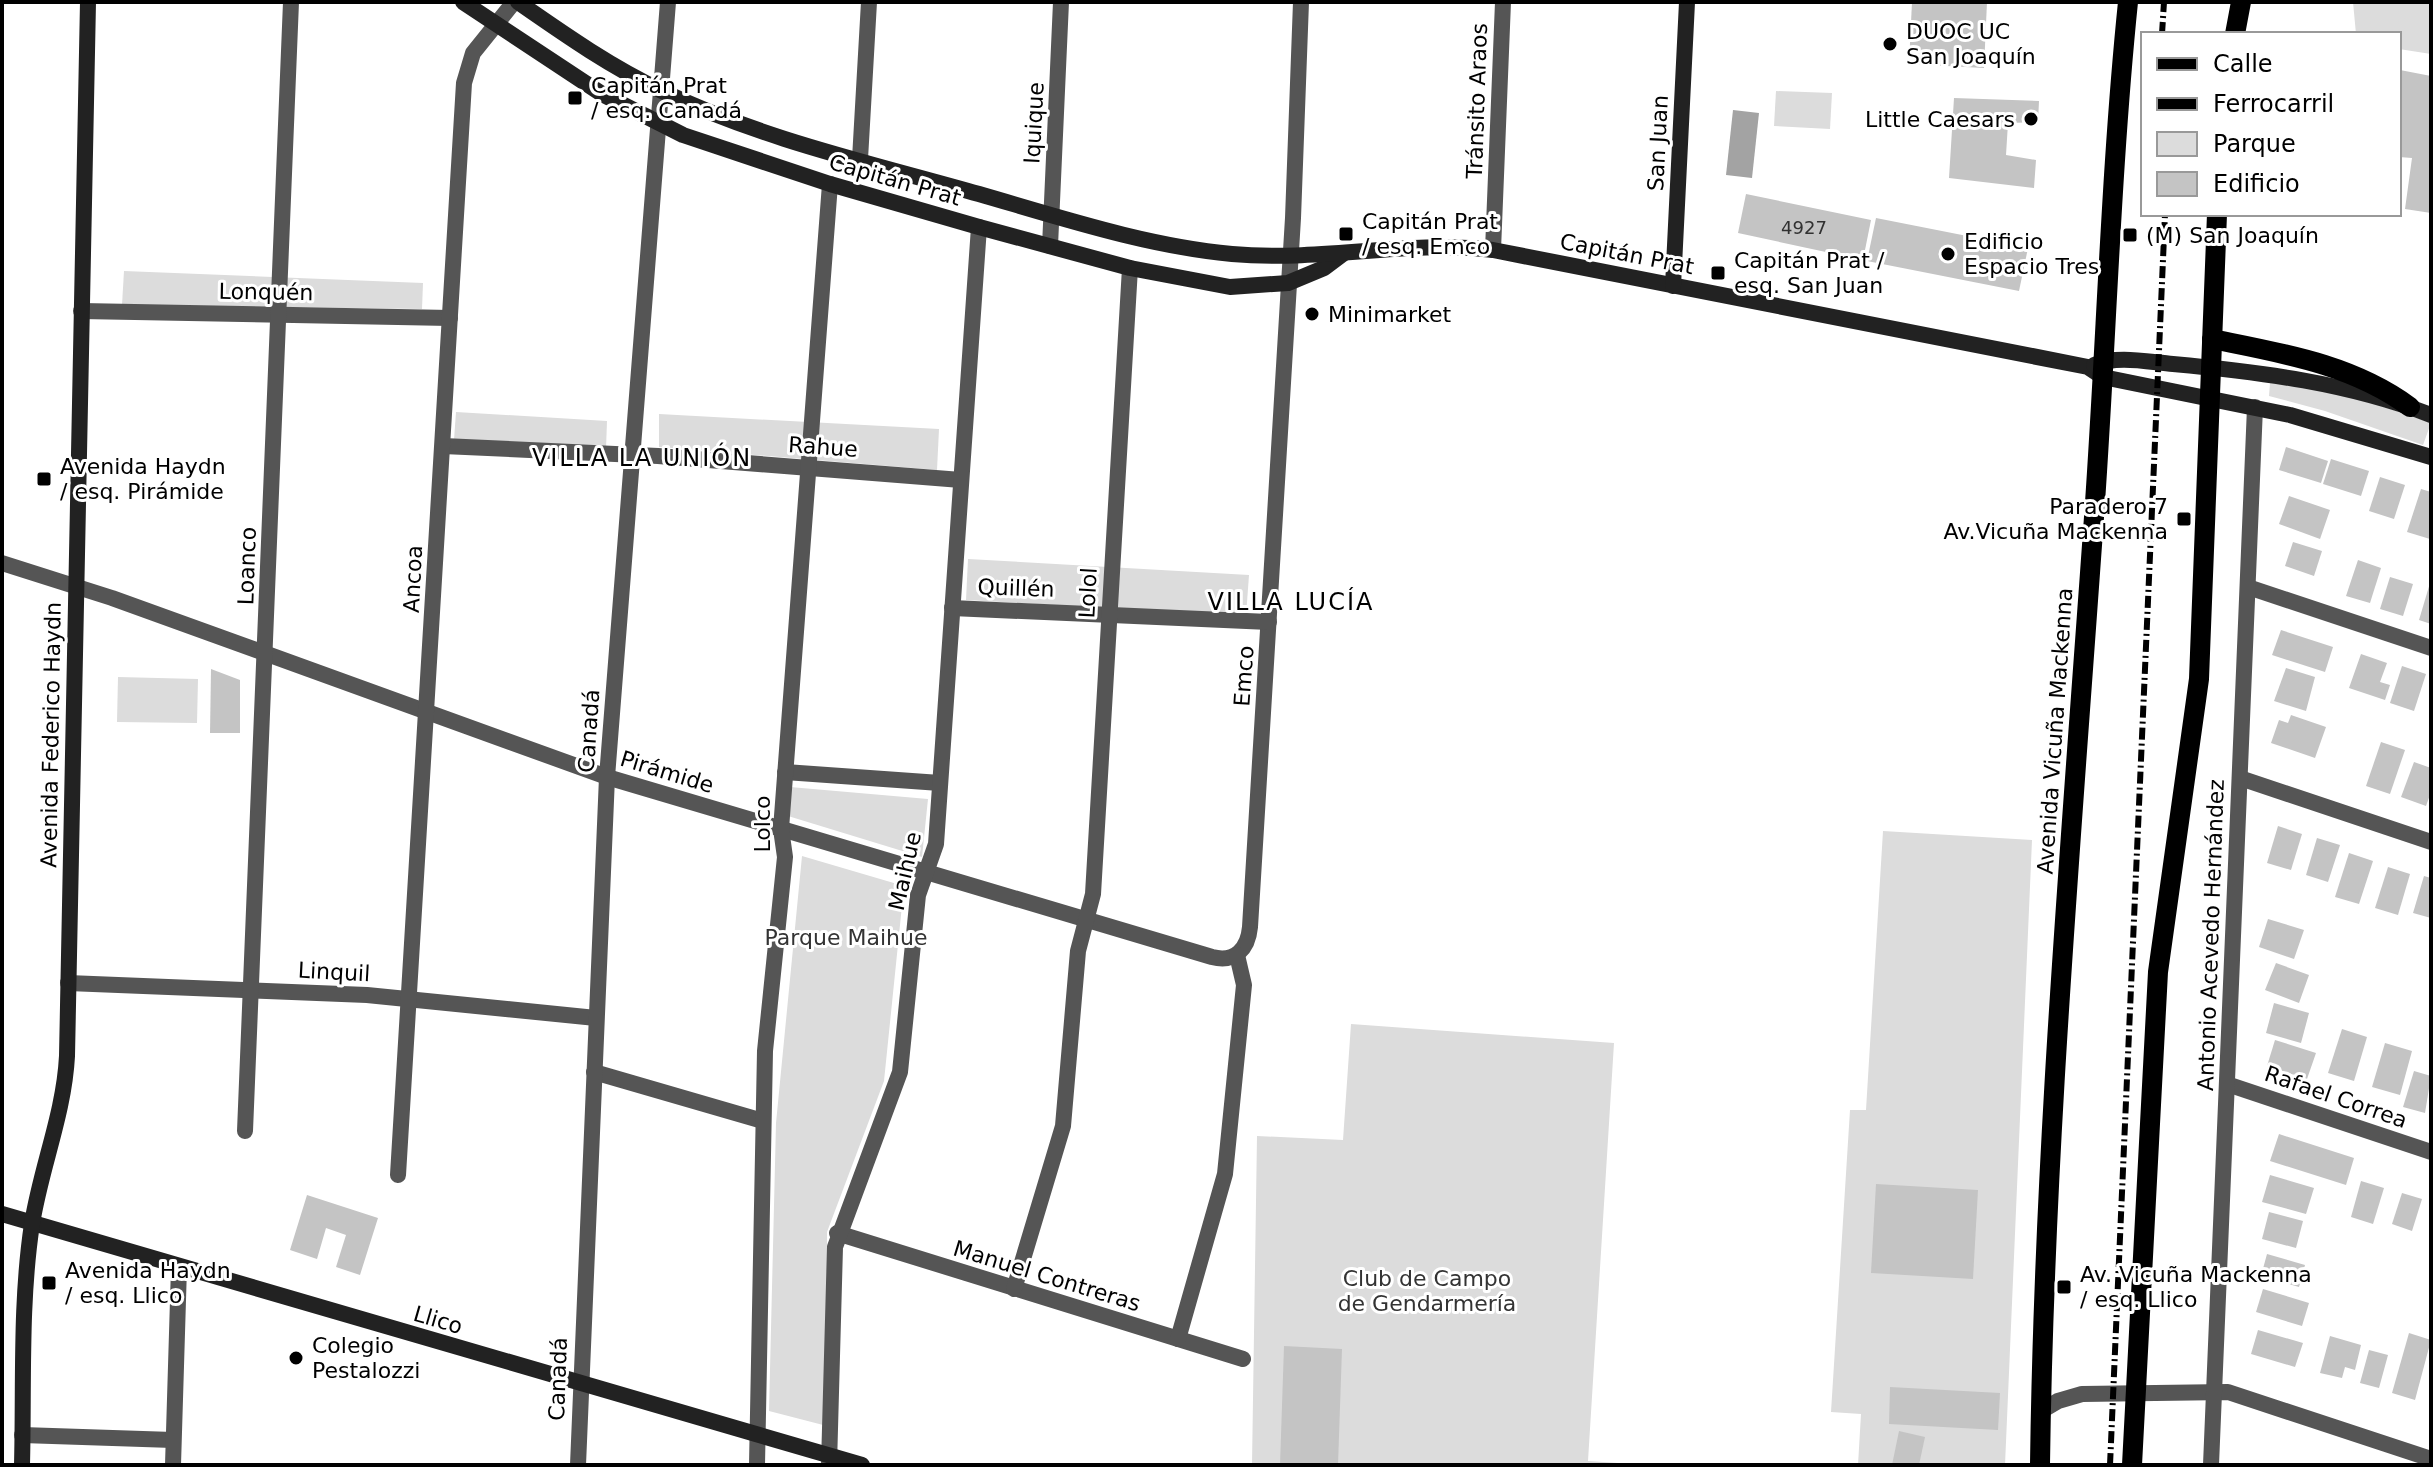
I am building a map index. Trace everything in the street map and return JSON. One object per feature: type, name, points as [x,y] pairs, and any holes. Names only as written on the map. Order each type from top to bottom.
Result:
[{"type":"main road","name":"Avenida Vicuña Mackenna","points":[[2040,1465],[2056,1057],[2115,133],[2128,2]]},
{"type":"main road","points":[[2235,32],[2241,2]]},
{"type":"main road","points":[[2132,1465],[2158,972],[2197,704],[2212,398],[2217,216]]},
{"type":"main road","points":[[2212,339],[2280,353],[2352,374],[2410,407]]},
{"type":"street","name":"Avenida Federico Haydn","points":[[22,1465],[32,1223],[64,1094],[88,2]]},
{"type":"street","name":"Loanco","points":[[245,1131],[291,2]]},
{"type":"street","name":"Capitán Prat","points":[[463,2],[602,94],[659,124],[726,151],[979,227],[1130,268],[1230,287],[1288,283],[1324,268],[1344,253]]},
{"type":"street","name":"Capitán Prat","points":[[516,2],[602,59],[661,91],[706,110],[1051,215],[1208,252],[1344,253],[1427,245],[1493,250],[2099,368]]},
{"type":"street","name":"Ancoa","points":[[398,1175],[465,73],[476,47],[516,2]]},
{"type":"street","name":"Canadá","points":[[578,1465],[607,777],[668,2]]},
{"type":"street","points":[[860,159],[869,2]]},
{"type":"street","name":"Iquique","points":[[1050,246],[1061,2]]},
{"type":"street","name":"Emco","points":[[1178,1339],[1225,1174],[1244,985],[1237,955],[1249,940],[1290,254],[1301,2]]},
{"type":"street","name":"Tránsito Araos","points":[[1493,250],[1503,2]]},
{"type":"street","name":"San Juan","points":[[1673,286],[1687,2]]},
{"type":"street","name":"Lolco","points":[[757,1465],[765,1051],[785,857],[781,829],[830,184]]},
{"type":"street","name":"Maihue","points":[[830,1460],[837,1233],[897,1084],[918,895],[936,846],[979,227]]},
{"type":"street","name":"Lolol","points":[[1014,1289],[1063,1126],[1078,951],[1093,889],[1130,268]]},
{"type":"street","name":"Lonquén","points":[[81,311],[450,318]]},
{"type":"street","points":[[2099,368],[2212,367],[2346,388],[2431,415]]},
{"type":"street","points":[[2099,368],[2212,398],[2325,423],[2431,457]]},
{"type":"street","name":"Antonio Acevedo Hernández","points":[[2211,1465],[2255,407]]},
{"type":"street","name":"Rahue","points":[[443,446],[633,456],[961,480]]},
{"type":"street","name":"Pirámide","points":[[2,563],[76,586],[607,777],[1220,959],[1237,955]]},
{"type":"street","points":[[2248,587],[2431,648]]},
{"type":"street","name":"Quillén","points":[[952,608],[1269,622]]},
{"type":"street","points":[[785,772],[940,783]]},
{"type":"street","points":[[2240,778],[2431,842]]},
{"type":"street","name":"Linquil","points":[[68,983],[408,999],[596,1018]]},
{"type":"street","points":[[594,1072],[763,1121]]},
{"type":"street","name":"Rafael Correa","points":[[2227,1084],[2431,1152]]},
{"type":"street","name":"Llico","points":[[2,1214],[757,1435],[830,1460],[862,1465]]},
{"type":"street","name":"Manuel Contreras","points":[[837,1233],[1243,1359]]},
{"type":"street","points":[[173,1465],[179,1267]]},
{"type":"street","points":[[2041,1411],[2058,1401],[2082,1394],[2213,1391],[2257,1400],[2431,1459]]},
{"type":"street","points":[[22,1435],[173,1440]]},
{"type":"green space","points":[[2353,2],[2431,2],[2431,54],[2401,49],[2401,32],[2356,32]]},
{"type":"green space","points":[[1776,91],[1832,93],[1830,129],[1774,126]]},
{"type":"green space","points":[[124,271],[423,283],[422,309],[122,305]]},
{"type":"green space","points":[[2270,383],[2352,398],[2431,423],[2423,445],[2325,411],[2269,396]]},
{"type":"green space","points":[[456,412],[607,421],[606,449],[454,440]]},
{"type":"green space","points":[[659,414],[939,429],[937,470],[659,447]]},
{"type":"green space","points":[[968,559],[1249,575],[1246,616],[966,600]]},
{"type":"green space","points":[[118,677],[198,679],[197,723],[117,722]]},
{"type":"green space","points":[[790,787],[928,799],[922,857],[788,816]]},
{"type":"green space","points":[[1883,831],[2032,840],[2005,1465],[1858,1465],[1861,1414],[1831,1412],[1850,1110],[1866,1110]]},
{"type":"green space","name":"Parque Maihue","points":[[802,856],[904,886],[884,1081],[827,1232],[827,1426],[769,1411],[776,1123]]},
{"type":"green space","name":"Club de Campo de Gendarmería","points":[[1351,1024],[1614,1043],[1588,1461],[1648,1465],[1252,1465],[1257,1136],[1343,1140]]},
{"type":"shaded area","points":[[1733,110],[1759,113],[1752,178],[1726,175]]},
{"type":"building","name":"DUOC UC San Joaquín","points":[[1912,2],[1987,2],[1984,68],[1909,64]]},
{"type":"building","points":[[2401,70],[2431,76],[2431,213],[2405,209],[2412,158],[2401,157]]},
{"type":"building","points":[[1954,98],[2039,101],[2038,122],[2008,123],[2006,155],[2036,160],[2034,188],[1949,178]]},
{"type":"building","points":[[1746,194],[1871,220],[1863,260],[1738,233]]},
{"type":"building","name":"Edificio Espacio Tres","points":[[1876,218],[2028,248],[2019,291],[1867,261]]},
{"type":"building","points":[[2286,447],[2328,461],[2321,483],[2279,470]]},
{"type":"building","points":[[2331,459],[2369,471],[2361,496],[2323,484]]},
{"type":"building","points":[[2380,477],[2405,485],[2394,519],[2369,511]]},
{"type":"building","points":[[2421,489],[2431,492],[2430,539],[2407,532]]},
{"type":"building","points":[[2289,496],[2330,510],[2320,539],[2279,524]]},
{"type":"building","points":[[2293,542],[2322,551],[2314,576],[2285,566]]},
{"type":"building","points":[[2358,560],[2381,568],[2370,603],[2346,596]]},
{"type":"building","points":[[2390,577],[2413,584],[2403,616],[2380,609]]},
{"type":"building","points":[[2431,583],[2431,624],[2419,620]]},
{"type":"building","points":[[2281,630],[2333,647],[2325,672],[2272,655]]},
{"type":"building","points":[[2361,654],[2387,663],[2380,682],[2390,685],[2385,700],[2349,688]]},
{"type":"building","points":[[2402,666],[2426,674],[2414,711],[2390,703]]},
{"type":"building","points":[[2286,668],[2315,677],[2306,711],[2274,701]]},
{"type":"building","points":[[211,669],[240,680],[240,733],[210,733]]},
{"type":"building","points":[[2291,715],[2326,727],[2315,758],[2271,743],[2279,720],[2288,723]]},
{"type":"building","points":[[2381,742],[2405,750],[2390,794],[2366,786]]},
{"type":"building","points":[[2414,762],[2431,768],[2431,792],[2426,806],[2401,797]]},
{"type":"building","points":[[2278,826],[2302,834],[2291,870],[2267,863]]},
{"type":"building","points":[[2317,838],[2340,845],[2328,882],[2306,875]]},
{"type":"building","points":[[2349,853],[2373,861],[2359,904],[2335,897]]},
{"type":"building","points":[[2388,867],[2410,874],[2398,915],[2375,908]]},
{"type":"building","points":[[2424,876],[2431,878],[2431,918],[2413,913]]},
{"type":"building","points":[[2268,919],[2304,930],[2294,959],[2259,947]]},
{"type":"building","points":[[2276,963],[2309,975],[2299,1003],[2265,990]]},
{"type":"building","points":[[2274,1003],[2309,1013],[2301,1043],[2266,1033]]},
{"type":"building","points":[[2342,1029],[2367,1037],[2354,1081],[2328,1073]]},
{"type":"building","points":[[2275,1040],[2316,1053],[2307,1079],[2267,1066]]},
{"type":"building","points":[[2385,1043],[2412,1051],[2400,1095],[2372,1087]]},
{"type":"building","points":[[2414,1071],[2431,1076],[2425,1113],[2403,1107]]},
{"type":"building","points":[[2279,1134],[2354,1158],[2346,1185],[2270,1161]]},
{"type":"building","points":[[2270,1175],[2314,1188],[2306,1214],[2262,1202]]},
{"type":"building","points":[[2361,1181],[2384,1188],[2373,1224],[2351,1217]]},
{"type":"building","points":[[1876,1184],[1978,1190],[1973,1279],[1871,1273]]},
{"type":"building","points":[[2402,1193],[2422,1199],[2412,1231],[2392,1224]]},
{"type":"building","points":[[307,1195],[378,1218],[360,1275],[336,1267],[346,1235],[326,1228],[317,1259],[290,1250]]},
{"type":"building","points":[[2269,1212],[2303,1221],[2296,1248],[2262,1239]]},
{"type":"building","points":[[2267,1254],[2305,1265],[2299,1287],[2261,1276]]},
{"type":"building","points":[[2263,1289],[2309,1303],[2302,1326],[2256,1312]]},
{"type":"building","points":[[2258,1330],[2303,1343],[2295,1367],[2251,1354]]},
{"type":"building","points":[[2409,1333],[2431,1340],[2415,1400],[2392,1393]]},
{"type":"building","points":[[2330,1336],[2361,1345],[2355,1370],[2345,1367],[2342,1378],[2320,1373]]},
{"type":"building","points":[[1284,1346],[1342,1349],[1338,1465],[1280,1465]]},
{"type":"building","points":[[2369,1350],[2388,1355],[2379,1388],[2360,1383]]},
{"type":"building","points":[[1890,1387],[2000,1393],[1998,1430],[1889,1424]]},
{"type":"building","points":[[1899,1431],[1925,1437],[1919,1465],[1892,1465]]},
{"type":"railway","points":[[2162,32],[2164,2]]},
{"type":"railway","points":[[2110,1465],[2165,216]]},
{"type":"place","name":"DUOC UC San Joaquín","points":[[1890,44]]},
{"type":"place","name":"Capitán Prat / esq. Canadá","points":[[575,98]]},
{"type":"place","name":"Little Caesars","points":[[2031,119]]},
{"type":"place","name":"Capitán Prat / esq. Emco","points":[[1346,234]]},
{"type":"place","name":"(M) San Joaquín","points":[[2130,235]]},
{"type":"place","name":"Edificio Espacio Tres","points":[[1948,254]]},
{"type":"place","name":"Capitán Prat / esq. San Juan","points":[[1718,273]]},
{"type":"place","name":"Minimarket","points":[[1312,314]]},
{"type":"place","name":"Avenida Haydn / esq. Pirámide","points":[[44,479]]},
{"type":"place","name":"Paradero 7 Av.Vicuña Mackenna","points":[[2184,519]]},
{"type":"place","name":"Avenida Haydn / esq. Llico","points":[[49,1283]]},
{"type":"place","name":"Av. Vicuña Mackenna / esq. Llico","points":[[2064,1287]]},
{"type":"place","name":"Colegio Pestalozzi","points":[[296,1358]]},
{"type":"district","name":"VILLA LA UNIÓN","points":[[642,458]]},
{"type":"district","name":"VILLA LUCÍA","points":[[1291,602]]}]
